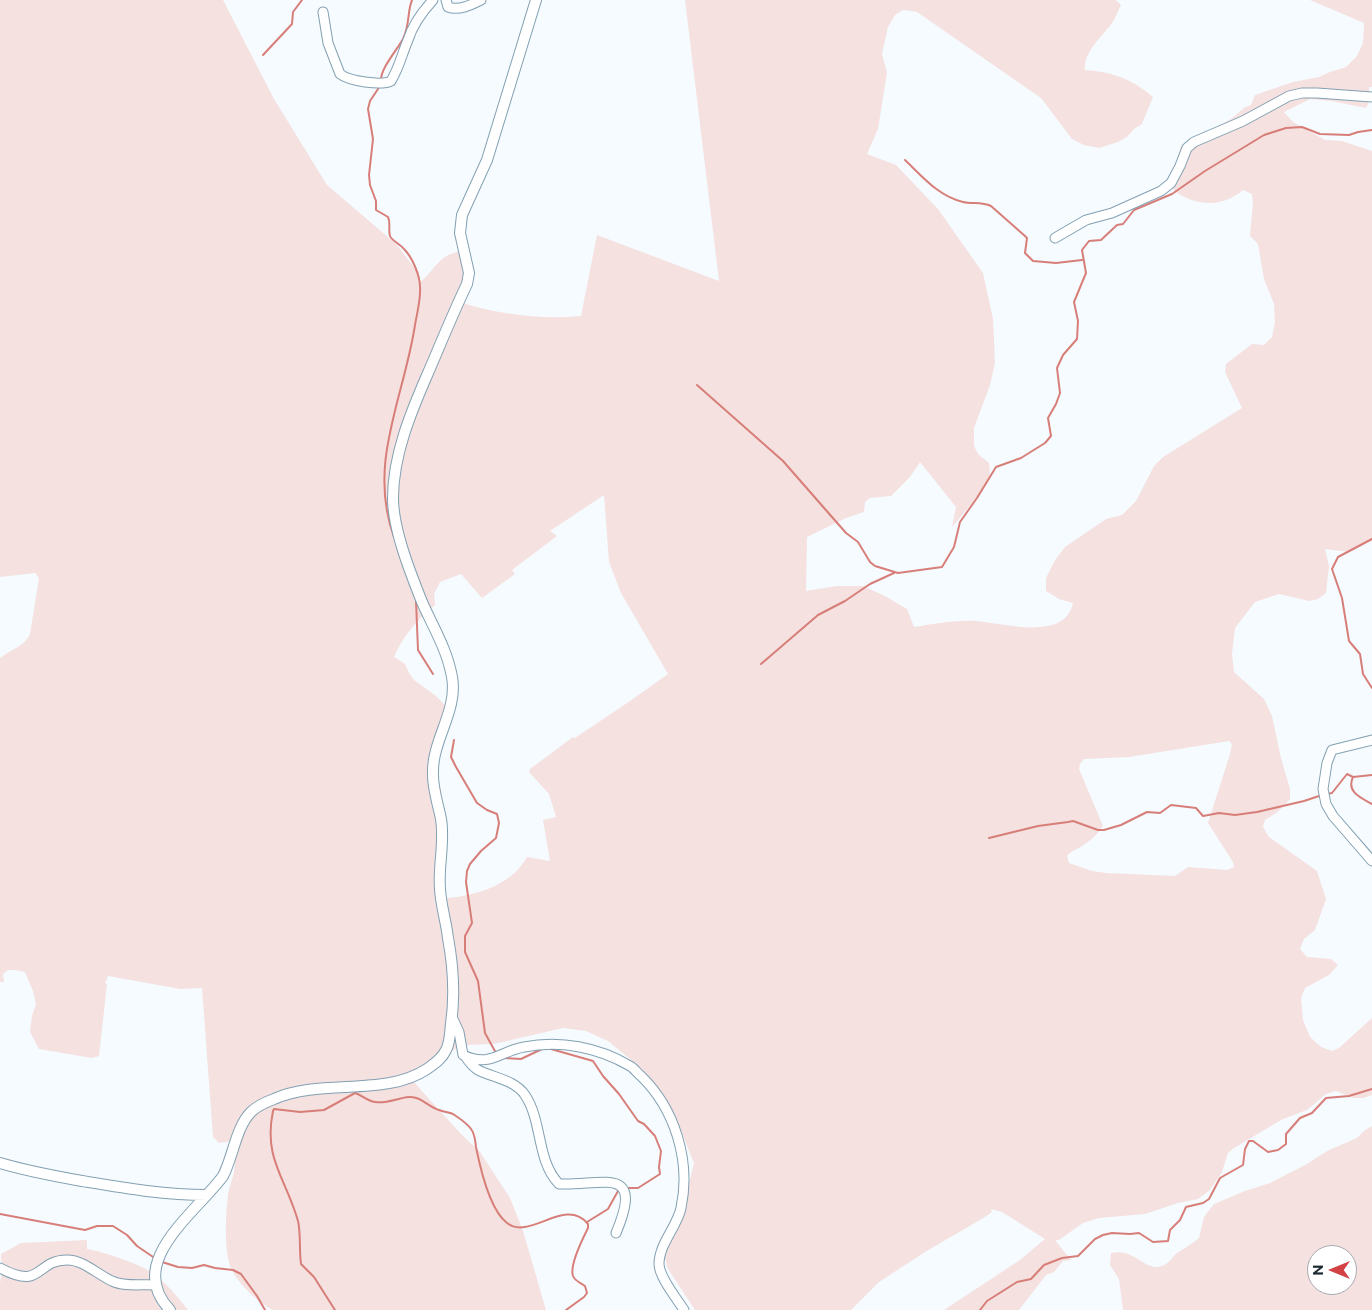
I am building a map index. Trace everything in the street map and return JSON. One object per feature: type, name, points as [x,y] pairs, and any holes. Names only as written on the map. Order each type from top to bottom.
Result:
[{"type":"street","points":[[323,12],[328,43],[340,74],[351,80],[383,83],[391,81],[397,72],[419,16],[433,0]]},
{"type":"street","points":[[446,0],[448,7],[453,9],[481,0]]},
{"type":"street","points":[[170,1310],[162,1302],[155,1285],[158,1260],[168,1240],[217,1184],[227,1168],[242,1125],[250,1112],[287,1093],[316,1088],[390,1084],[408,1079],[434,1064],[443,1056],[447,1048],[452,1017],[451,959],[440,890],[439,873],[442,832],[432,770],[438,740],[449,712],[453,689],[452,678],[443,646],[422,602],[401,544],[394,512],[394,484],[401,445],[409,419],[467,284],[469,272],[460,233],[462,215],[487,160],[536,0]]},
{"type":"street","points":[[1054,238],[1086,220],[1112,213],[1161,191],[1171,183],[1187,148],[1194,142],[1243,121],[1288,96],[1302,93],[1317,93],[1372,97]]},
{"type":"street","points":[[1372,740],[1332,750],[1323,789],[1326,804],[1333,816],[1372,861]]},
{"type":"street","points":[[452,1017],[459,1032],[463,1055],[472,1066],[517,1086],[524,1094],[531,1106],[539,1143],[553,1178],[559,1184],[594,1182],[619,1184],[625,1192],[625,1204],[623,1217],[616,1233]]},
{"type":"street","points":[[463,1055],[474,1060],[483,1060],[521,1047],[556,1043],[573,1045],[594,1050],[631,1066],[652,1086],[670,1116],[682,1156],[685,1181],[681,1209],[674,1230],[662,1251],[659,1262],[663,1276],[684,1310]]},
{"type":"street","points":[[0,1163],[37,1173],[123,1188],[171,1194],[207,1194]]},
{"type":"street","points":[[0,1268],[15,1276],[25,1277],[39,1272],[55,1262],[69,1260],[93,1269],[113,1282],[155,1285]]},
{"type":"shaded area","points":[[0,0],[223,0],[274,99],[327,185],[396,244],[417,271],[419,283],[444,258],[456,252],[465,251],[468,264],[457,301],[502,313],[566,317],[581,316],[597,235],[719,281],[685,0],[1116,0],[1121,5],[1112,23],[1090,51],[1085,63],[1085,70],[1113,75],[1130,81],[1153,97],[1142,124],[1127,137],[1099,148],[1084,145],[1072,139],[1041,98],[917,12],[903,10],[895,15],[888,27],[882,54],[887,73],[878,129],[867,154],[896,165],[938,209],[983,273],[993,319],[995,363],[990,385],[974,428],[974,446],[978,454],[989,463],[990,475],[979,495],[952,527],[956,507],[920,462],[910,477],[891,496],[870,498],[865,502],[864,512],[846,518],[807,537],[806,591],[837,586],[863,586],[907,609],[914,627],[945,622],[976,621],[1032,627],[1058,623],[1068,615],[1073,603],[1059,599],[1046,591],[1046,578],[1055,560],[1065,547],[1106,519],[1122,515],[1136,501],[1154,466],[1163,457],[1242,408],[1225,372],[1226,364],[1252,344],[1264,345],[1272,337],[1275,322],[1274,304],[1264,279],[1258,244],[1250,236],[1252,194],[1243,190],[1229,199],[1206,203],[1191,200],[1178,193],[1169,184],[1181,146],[1231,119],[1244,108],[1251,105],[1255,95],[1293,82],[1319,77],[1346,67],[1357,56],[1363,43],[1364,23],[1310,0],[1372,0],[1372,87],[1369,87],[1370,100],[1366,108],[1310,99],[1284,112],[1293,122],[1325,140],[1342,141],[1372,151],[1372,539],[1349,552],[1325,549],[1329,566],[1326,593],[1318,599],[1309,601],[1279,594],[1255,602],[1235,628],[1232,654],[1234,672],[1264,699],[1272,716],[1290,789],[1290,799],[1276,813],[1265,820],[1263,827],[1269,837],[1317,871],[1326,899],[1315,930],[1304,939],[1300,949],[1307,957],[1331,959],[1338,965],[1329,975],[1305,988],[1301,998],[1303,1020],[1310,1037],[1321,1047],[1332,1051],[1339,1048],[1372,1018],[1372,1095],[1364,1098],[1354,1098],[1336,1091],[1326,1094],[1307,1110],[1283,1119],[1234,1148],[1228,1153],[1222,1172],[1210,1190],[1198,1199],[1178,1203],[1145,1214],[1099,1218],[1083,1223],[1059,1240],[1055,1240],[1071,1260],[1063,1261],[1054,1272],[1046,1275],[1019,1310],[944,1310],[1020,1260],[1045,1239],[1002,1212],[991,1209],[992,1212],[985,1217],[925,1252],[879,1282],[851,1310],[695,1310],[668,1269],[665,1258],[666,1246],[686,1197],[694,1163],[675,1116],[657,1086],[636,1064],[608,1041],[586,1031],[563,1028],[494,1044],[466,1045],[455,1049],[432,1068],[412,1080],[480,1152],[510,1198],[523,1231],[546,1310],[273,1310],[262,1303],[235,1276],[227,1253],[227,1212],[235,1164],[232,1141],[219,1143],[213,1137],[202,988],[180,989],[108,976],[105,983],[107,984],[99,1056],[92,1058],[39,1049],[30,1032],[36,1004],[25,972],[8,970],[3,974],[4,982],[0,982],[0,658],[21,645],[30,634],[39,578],[35,573],[0,577]],"holes":[[[604,495],[609,562],[621,593],[668,674],[575,738],[573,737],[530,769],[529,772],[549,794],[556,817],[543,820],[550,861],[527,857],[520,868],[500,883],[477,893],[440,899],[444,813],[438,777],[436,744],[447,707],[436,696],[414,680],[405,664],[394,657],[411,629],[435,605],[434,594],[440,582],[461,574],[482,598],[515,574],[512,570],[557,536],[550,531]],[[1229,741],[1232,744],[1230,754],[1208,823],[1233,862],[1234,867],[1227,870],[1188,867],[1175,876],[1106,873],[1092,871],[1069,863],[1067,856],[1090,840],[1103,826],[1079,769],[1084,759],[1129,757]]]},
{"type":"shaded area","points":[[1372,1126],[1372,1310],[1123,1310],[1119,1279],[1110,1265],[1111,1253],[1119,1252],[1132,1255],[1147,1265],[1158,1267],[1164,1265],[1177,1253],[1199,1238],[1204,1217],[1214,1204],[1270,1183],[1307,1164],[1327,1151],[1357,1138]]},
{"type":"shaded area","points":[[87,1240],[87,1249],[128,1261],[155,1275],[188,1310],[0,1310],[0,1283],[3,1266],[1,1254],[21,1243]]},
{"type":"waterway","points":[[263,55],[292,24],[293,12],[302,0]]},
{"type":"waterway","points":[[381,81],[386,65],[405,34],[412,0]]},
{"type":"waterway","points":[[380,86],[370,101],[368,109],[373,139],[369,175],[370,185],[376,201],[376,210],[388,217],[390,236],[407,252],[415,266],[420,282],[419,306],[410,352],[390,431],[386,457],[384,483],[387,510],[394,537]]},
{"type":"waterway","points":[[697,385],[783,461],[846,533],[858,542],[870,562],[875,566],[898,573],[942,567],[954,547],[960,522],[996,467],[1021,458],[1045,443],[1051,436],[1048,418],[1060,393],[1057,368],[1063,355],[1077,339],[1078,321],[1074,302],[1086,273],[1082,250],[1089,241],[1101,240],[1117,225],[1123,224],[1134,210],[1172,194],[1205,171],[1264,135],[1286,128],[1302,127],[1320,134],[1349,135],[1372,130]]},
{"type":"waterway","points":[[905,160],[938,191],[963,202],[991,206],[1027,238],[1025,253],[1033,261],[1056,263],[1082,260]]},
{"type":"waterway","points":[[1372,539],[1338,557],[1332,569],[1342,598],[1349,641],[1360,654],[1363,674],[1372,688]]},
{"type":"waterway","points":[[761,664],[818,615],[845,601],[870,584],[894,573]]},
{"type":"waterway","points":[[416,601],[418,650],[433,674]]},
{"type":"waterway","points":[[454,740],[451,757],[456,767],[477,803],[497,814],[499,823],[496,838],[481,851],[470,864],[467,871],[466,882],[472,923],[465,936],[465,952],[478,981],[485,1033],[496,1053]]},
{"type":"waterway","points":[[1327,794],[1332,793],[1347,774],[1353,777],[1372,775]]},
{"type":"waterway","points":[[1353,777],[1351,782],[1353,791],[1359,797],[1372,804]]},
{"type":"waterway","points":[[989,838],[1038,826],[1073,821],[1098,830],[1104,830],[1121,825],[1147,812],[1160,813],[1171,805],[1196,808],[1203,816],[1219,813],[1235,815],[1257,812],[1322,795]]},
{"type":"waterway","points":[[504,1058],[521,1059],[542,1049]]},
{"type":"waterway","points":[[551,1049],[593,1061],[638,1121],[644,1124],[655,1136],[661,1151],[660,1174],[638,1188],[628,1188]]},
{"type":"waterway","points":[[980,1310],[987,1301],[1017,1282],[1031,1279],[1044,1265],[1062,1258],[1078,1256],[1095,1239],[1103,1235],[1139,1233],[1153,1242],[1168,1241],[1170,1230],[1180,1220],[1186,1207],[1203,1203],[1209,1199],[1220,1178],[1243,1165],[1245,1149],[1249,1141],[1253,1141],[1268,1152],[1278,1150],[1286,1144],[1286,1134],[1300,1118],[1312,1113],[1326,1098],[1349,1096],[1372,1089]]},
{"type":"waterway","points":[[335,1310],[314,1277],[301,1264],[298,1221],[273,1156],[271,1128],[274,1109],[300,1112],[324,1110],[355,1093],[375,1102],[388,1102],[409,1097],[417,1098],[435,1109],[453,1114],[465,1123],[474,1135],[480,1165],[491,1199],[501,1217],[507,1223],[516,1227],[526,1227],[558,1216],[569,1215],[579,1217],[588,1224],[572,1271],[574,1278],[585,1286],[587,1293],[566,1310]]},
{"type":"waterway","points":[[587,1222],[608,1209],[618,1191]]},
{"type":"waterway","points":[[0,1214],[85,1230],[97,1226],[113,1226],[156,1259]]},
{"type":"waterway","points":[[162,1262],[178,1267],[192,1268],[204,1265],[233,1270],[241,1274],[265,1310]]}]
